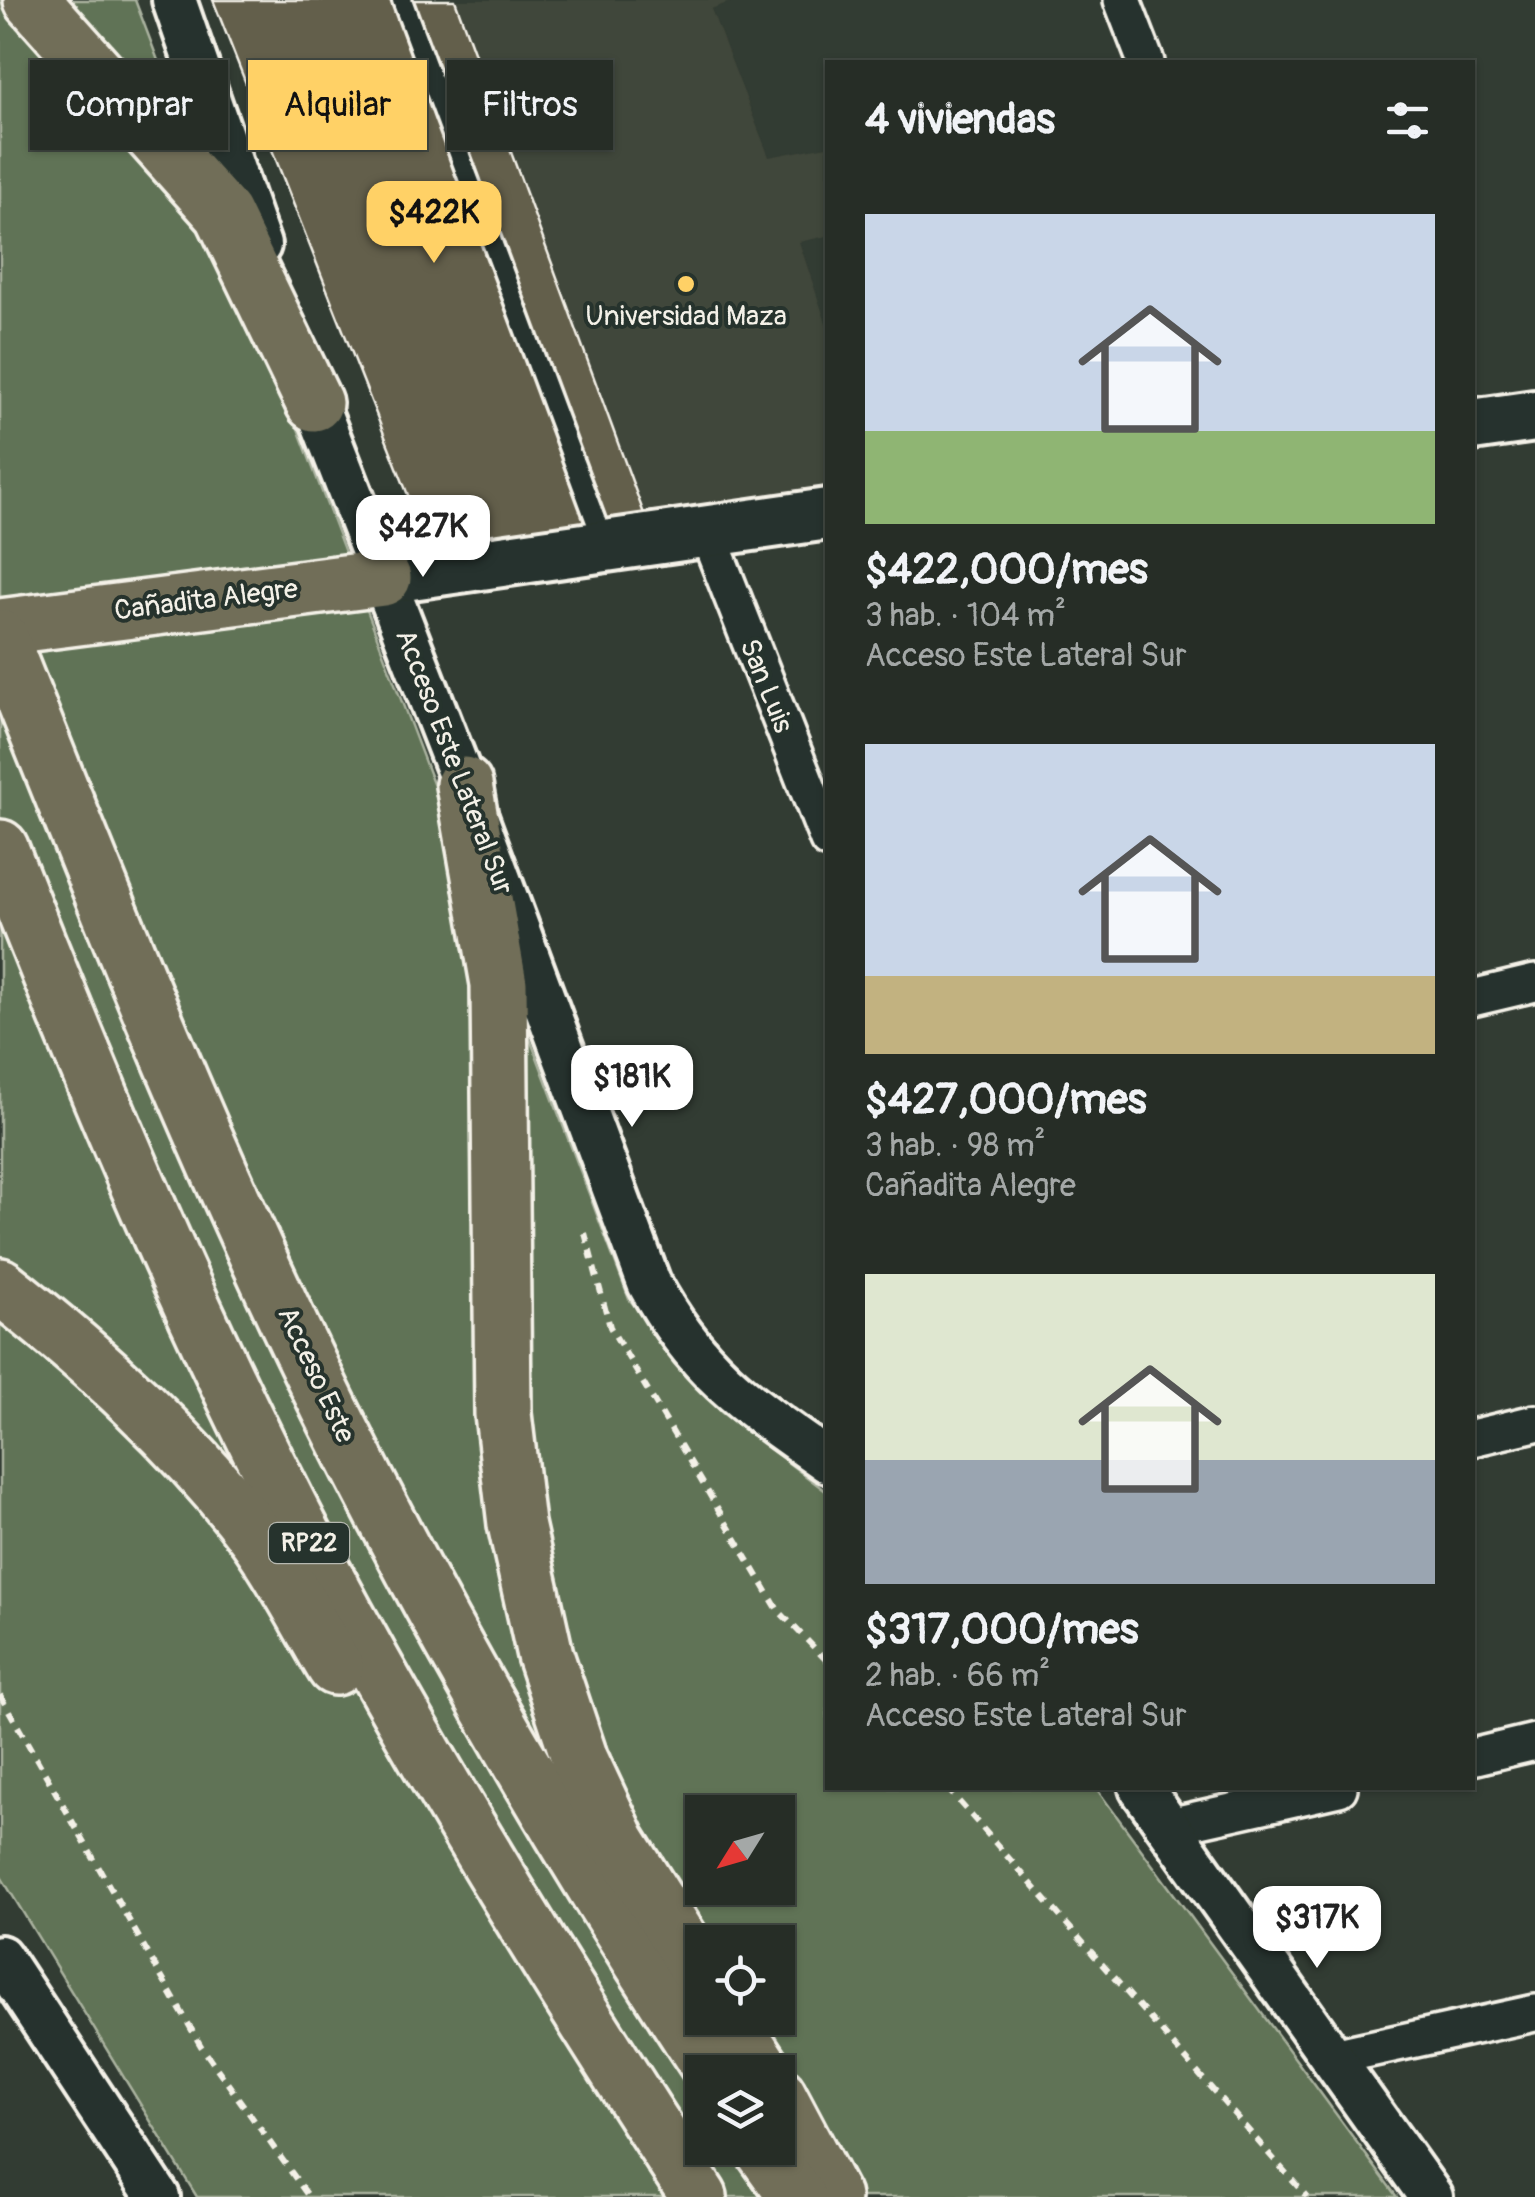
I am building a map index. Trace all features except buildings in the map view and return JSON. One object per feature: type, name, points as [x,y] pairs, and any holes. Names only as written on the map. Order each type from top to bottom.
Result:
[{"type":"main road","points":[[32,0],[223,214],[314,403]]},
{"type":"main road","points":[[1475,425],[1535,416]]},
{"type":"main road","name":"Cañadita Alegre","points":[[0,626],[383,578],[825,514]]},
{"type":"main road","name":"Acceso Este","points":[[0,638],[170,1056],[329,1407],[518,1760],[620,1930],[702,2055]]},
{"type":"main road","points":[[464,785],[499,984],[503,1414],[516,1524],[545,1654],[580,1760],[618,1841],[685,1948]]},
{"type":"main road","name":"RP22","points":[[0,848],[129,1158],[247,1421],[314,1552],[449,1797],[574,2004],[699,2197]]},
{"type":"main road","points":[[0,1286],[132,1398],[202,1469],[259,1540],[441,1842],[671,2197]]},
{"type":"main road","points":[[795,2127],[832,2197]]},
{"type":"main road","points":[[774,2165],[797,2197]]},
{"type":"street","name":"Acceso Este Lateral Sur","points":[[174,0],[314,403],[464,785],[649,1283],[671,1324],[733,1394],[825,1458]]},
{"type":"street","points":[[1122,0],[1145,60]]},
{"type":"street","name":"San Luis","points":[[707,532],[825,832]]},
{"type":"street","points":[[1475,997],[1535,983]]},
{"type":"street","points":[[1475,1437],[1535,1423]]},
{"type":"street","points":[[1475,1756],[1535,1742]]},
{"type":"street","points":[[1142,1790],[1431,2197]]},
{"type":"street","points":[[1169,1826],[1329,1790]]},
{"type":"street","points":[[0,1958],[158,2197]]},
{"type":"street","points":[[1334,2057],[1535,2013]]},
{"type":"lane","points":[[402,0],[604,544]]},
{"type":"path","points":[[0,1695],[201,2046],[309,2197]]},
{"type":"path","points":[[949,1790],[1307,2197]]},
{"type":"shaded area","name":"Universidad Maza","points":[[455,0],[735,0],[711,9],[769,157],[825,146],[825,236],[799,242],[825,320],[825,501],[647,522],[510,150],[613,150],[613,60],[477,60]]},
{"type":"green space","points":[[0,0],[135,0],[158,60],[30,60],[30,150],[192,150],[629,1299],[721,1412],[825,1490],[825,1790],[1097,1790],[1397,2197],[197,2197],[0,1875]]},
{"type":"place","name":"Universidad Maza","points":[[686,284]]}]
